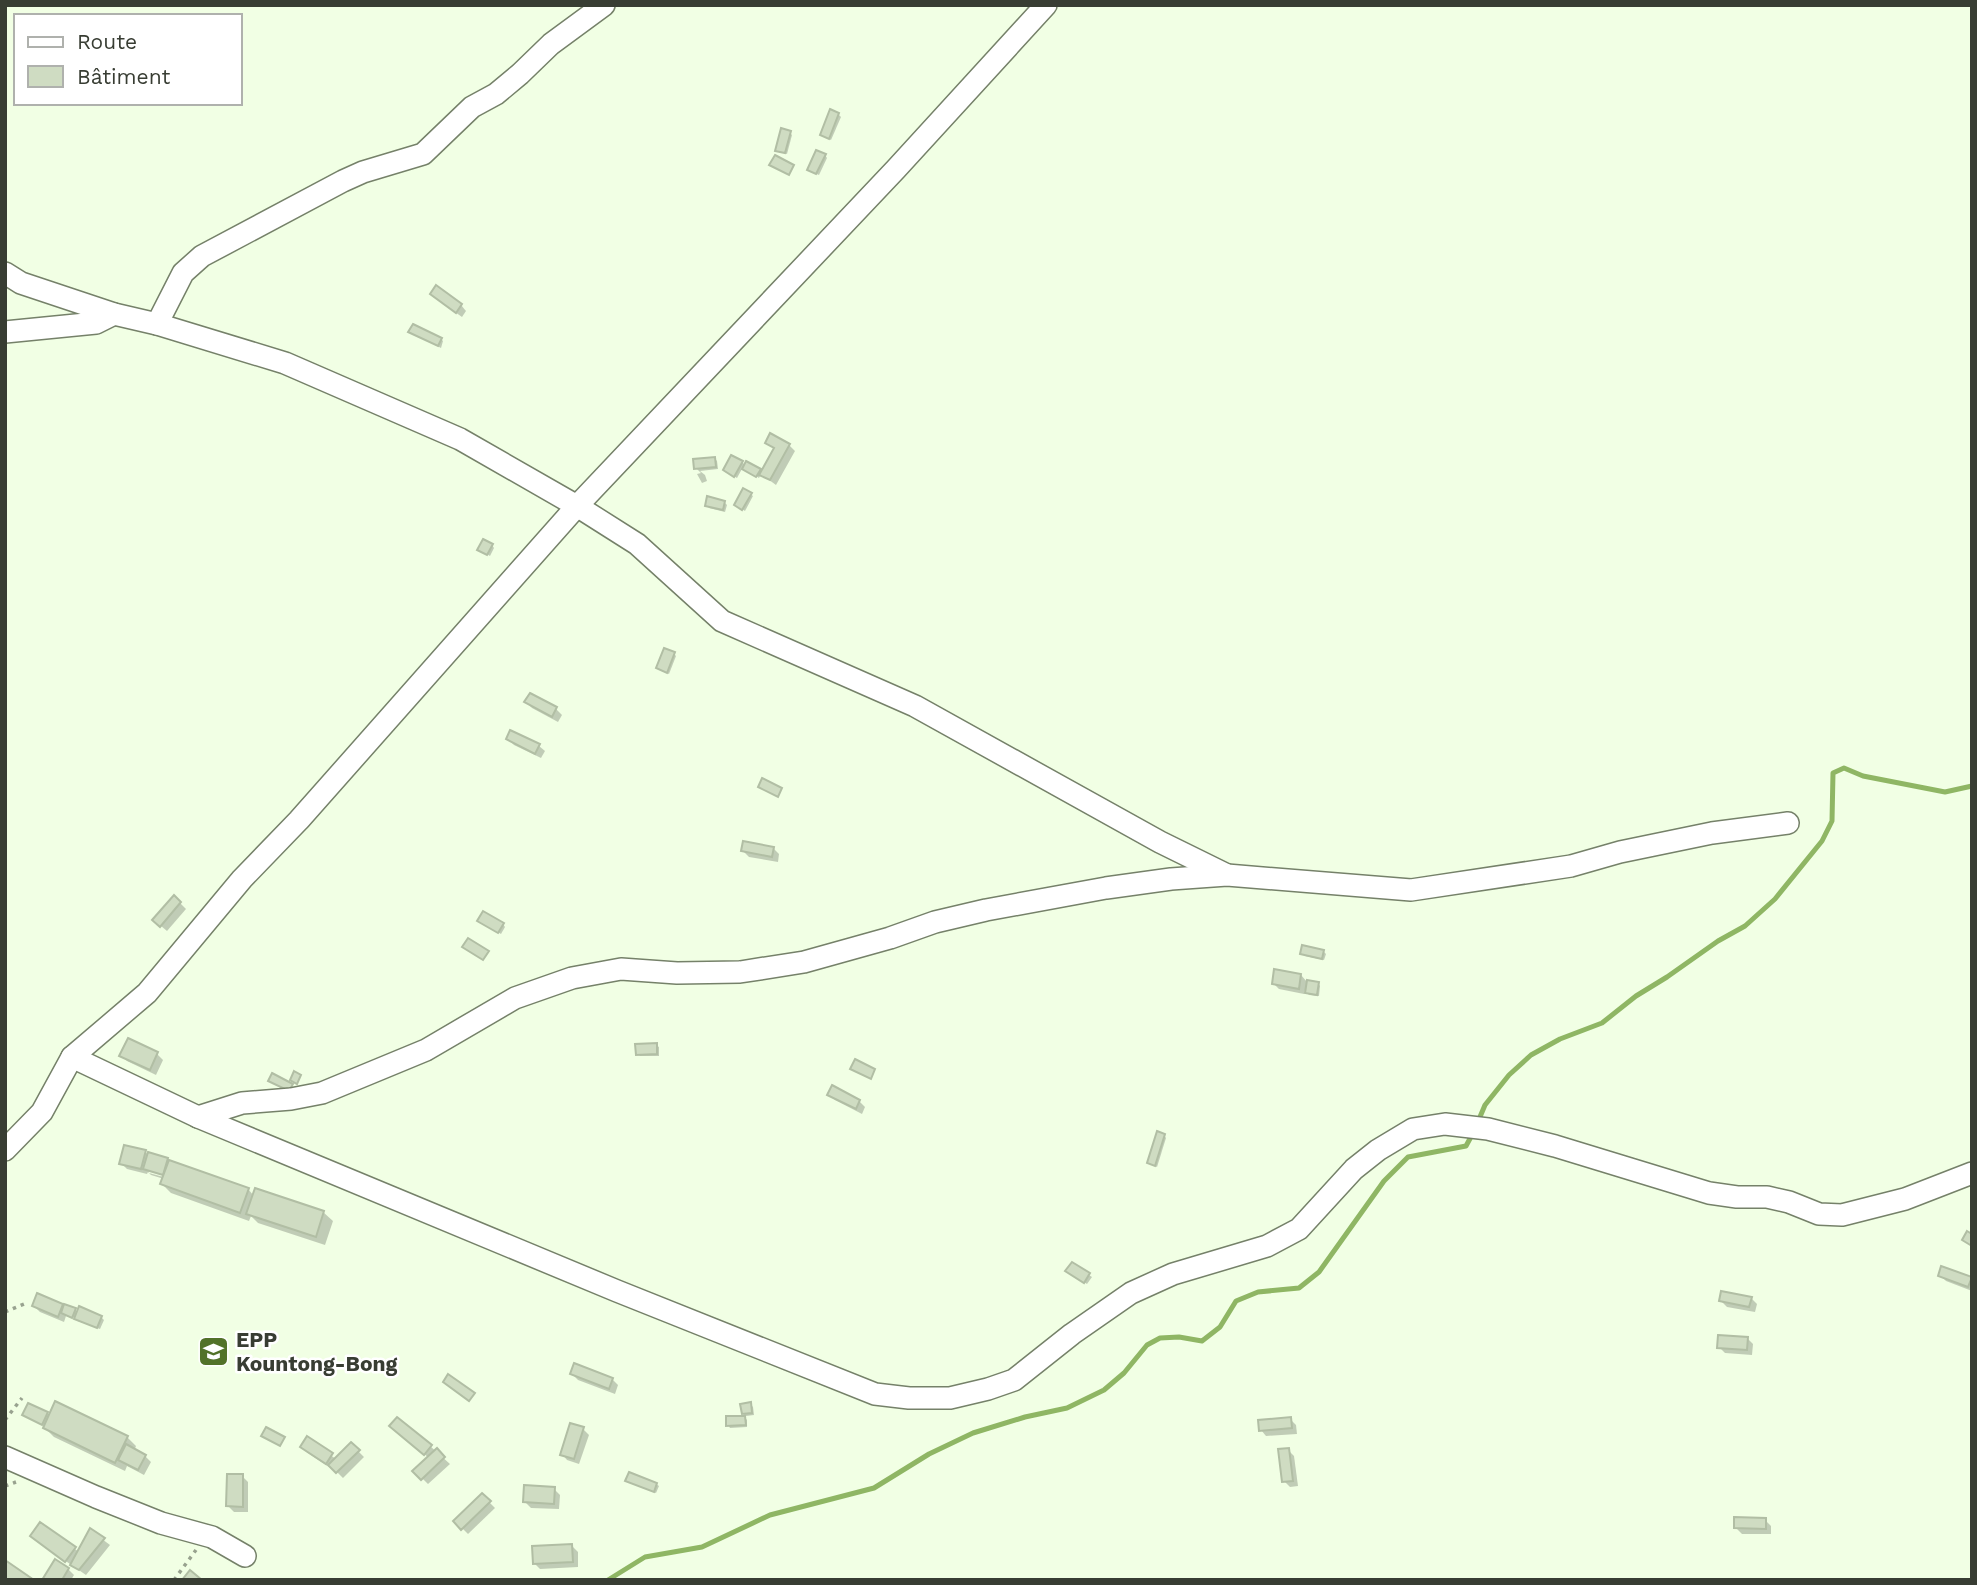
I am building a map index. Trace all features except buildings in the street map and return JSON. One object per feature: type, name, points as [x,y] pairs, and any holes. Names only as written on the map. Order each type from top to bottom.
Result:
[{"type":"street","points":[[157,324],[183,273],[202,256],[342,181],[423,154],[472,107],[496,94],[551,44],[604,5]]},
{"type":"street","points":[[5,1150],[42,1112],[72,1058],[147,993],[242,879],[299,820],[577,506],[887,179],[1046,5]]},
{"type":"street","points":[[5,273],[21,283],[114,314],[157,324],[285,363],[460,439],[637,544],[722,621],[915,706],[1160,842],[1227,875]]},
{"type":"street","points":[[5,332],[96,323],[114,314]]},
{"type":"street","points":[[198,1117],[242,1102],[291,1099],[322,1093],[426,1050],[515,998],[572,978],[621,970],[740,972],[804,962],[890,938],[935,922],[986,910],[1171,878],[1227,875],[1411,890],[1571,866],[1620,852],[1788,823]]},
{"type":"street","points":[[72,1058],[198,1117],[604,1286],[845,1383],[875,1394],[909,1398],[950,1398],[1014,1380],[1072,1334],[1131,1293],[1173,1274],[1267,1246],[1299,1229],[1354,1170],[1378,1150],[1413,1129],[1445,1124],[1488,1129],[1555,1146],[1709,1193],[1767,1197],[1819,1214],[1842,1215],[1905,1199],[1972,1173]]},
{"type":"street","points":[[5,1457],[162,1523],[208,1536],[245,1556]]},
{"type":"path","points":[[5,1312],[24,1304]]},
{"type":"path","points":[[5,1420],[22,1398]]},
{"type":"path","points":[[174,1580],[208,1536]]},
{"type":"waterway","points":[[1477,1124],[1485,1105],[1509,1075],[1531,1055],[1560,1039],[1602,1023],[1636,996],[1745,926],[1775,899],[1822,841],[1832,821],[1833,773],[1844,768],[1863,776],[1945,792],[1972,786]]},
{"type":"waterway","points":[[608,1580],[645,1557],[702,1547],[770,1515],[874,1488],[929,1454],[973,1433],[1067,1408],[1104,1390],[1124,1373],[1147,1345],[1160,1338],[1179,1337],[1202,1341],[1220,1327],[1236,1301],[1258,1292],[1299,1288],[1319,1272],[1384,1181],[1408,1157],[1466,1146],[1473,1133]]},
{"type":"place","name":"EPP Kountong-Bong","points":[[213,1351]]}]
